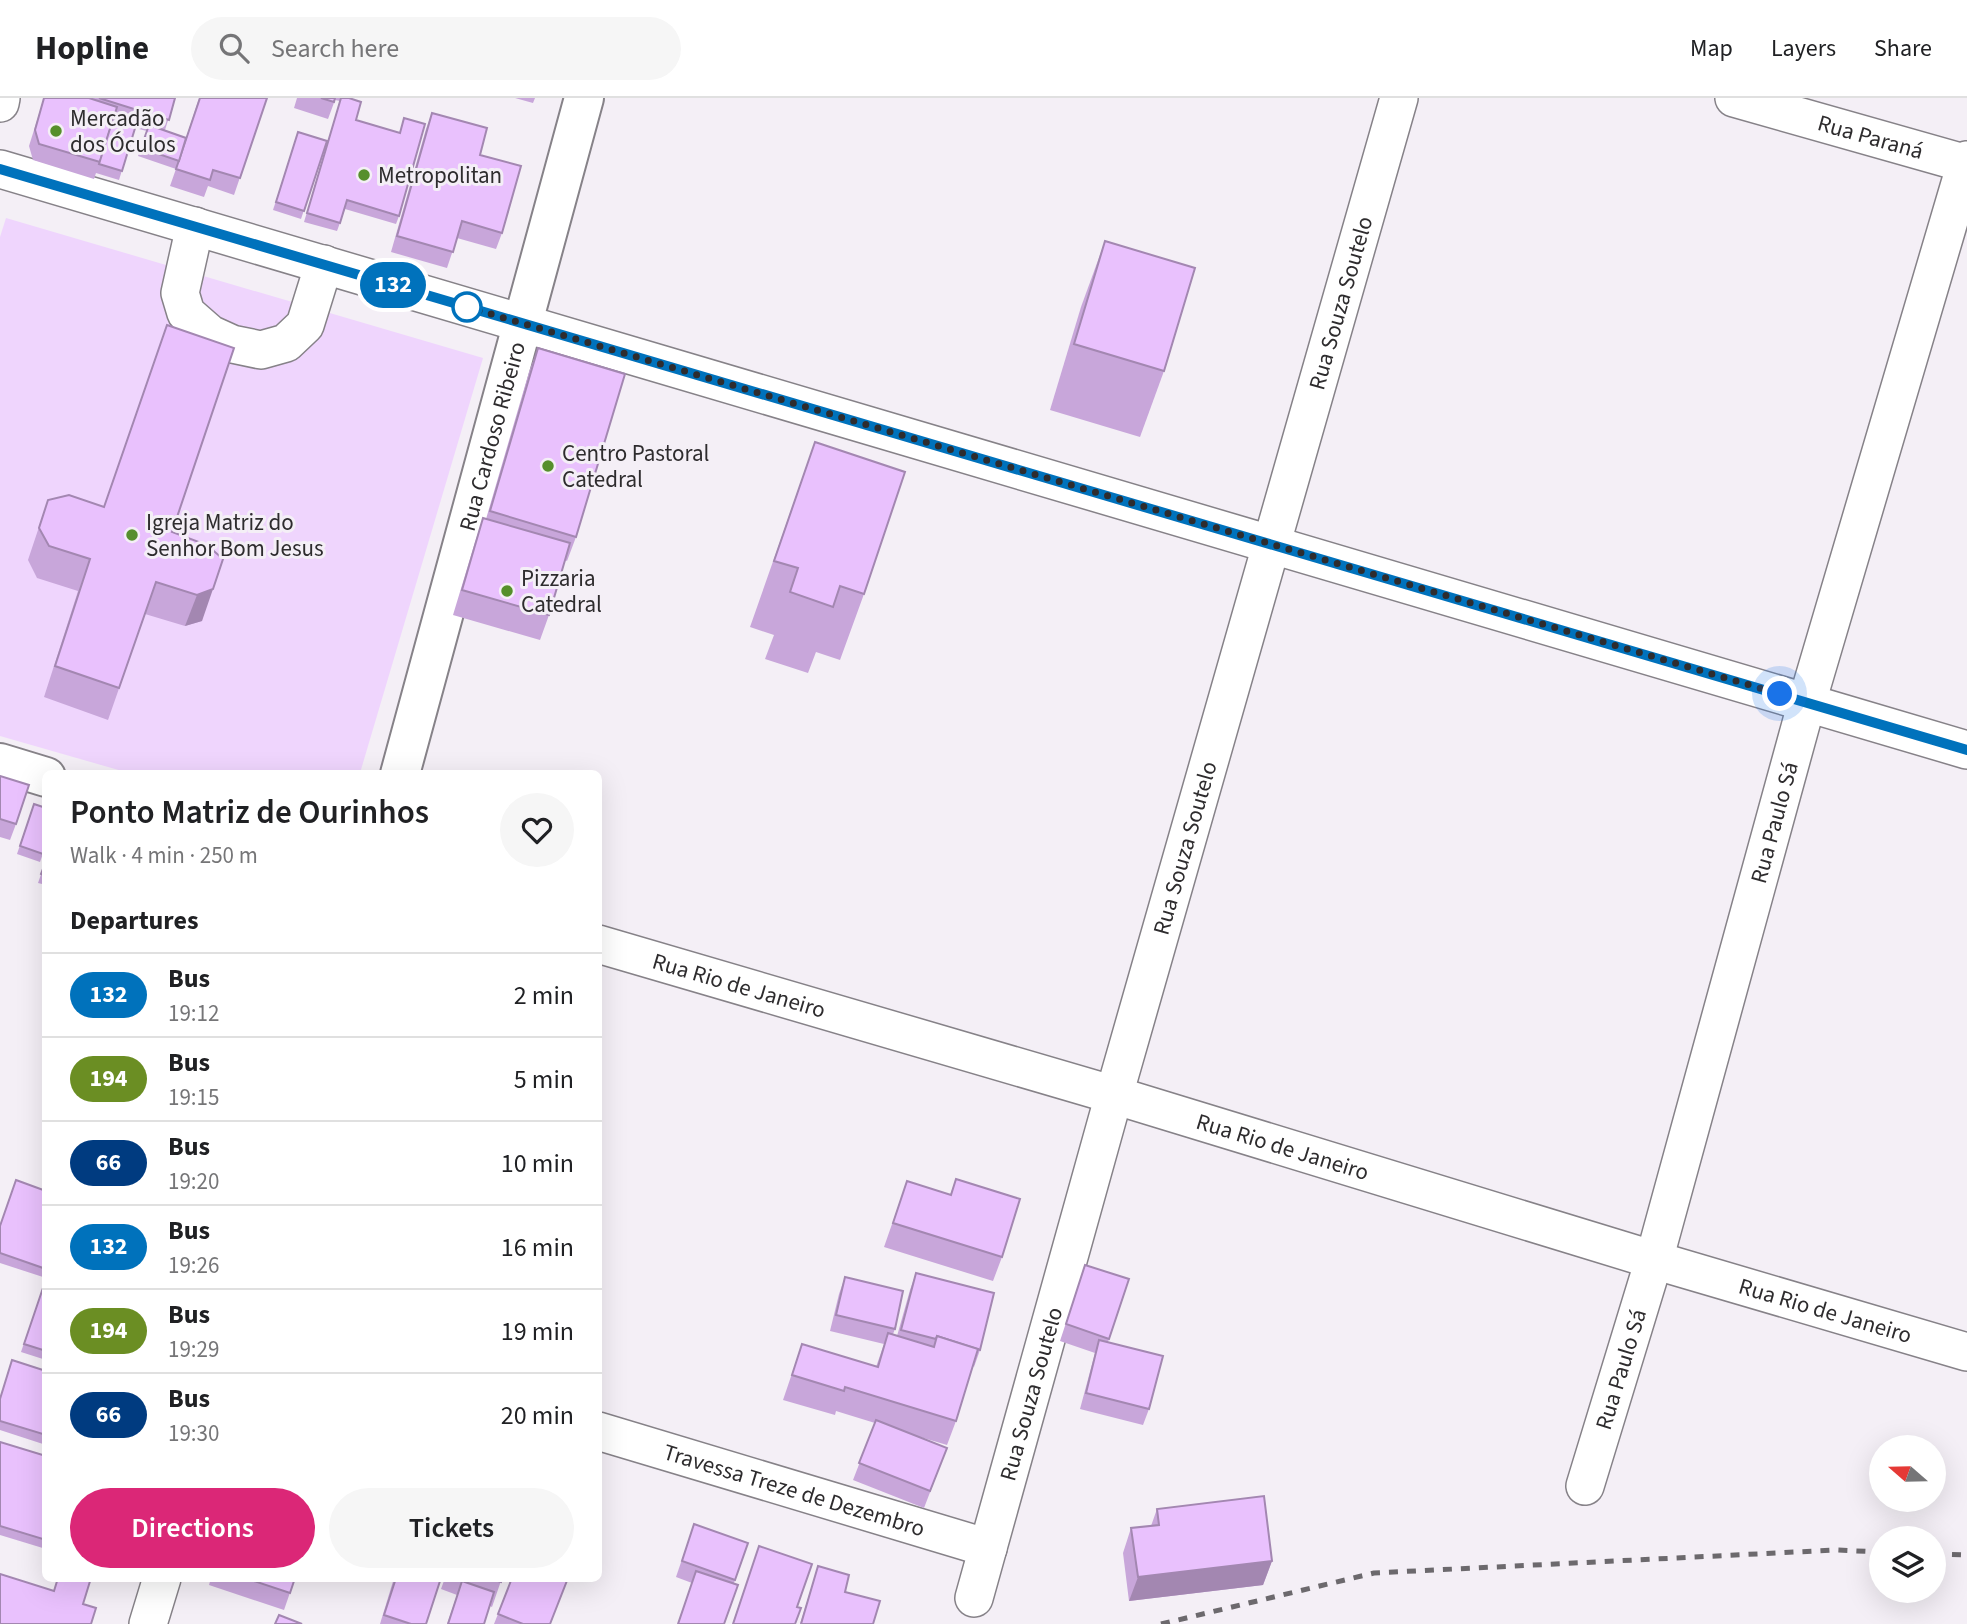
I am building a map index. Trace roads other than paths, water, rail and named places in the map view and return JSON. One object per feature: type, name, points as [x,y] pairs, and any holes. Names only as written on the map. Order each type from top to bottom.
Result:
[{"type":"street","points":[[0,103],[2,98]]},
{"type":"street","name":"Rua Cardoso Ribeiro","points":[[401,770],[584,98]]},
{"type":"street","name":"Rua Souza Soutelo","points":[[975,1598],[1114,1095],[1399,98]]},
{"type":"street","name":"Rua Paraná","points":[[1734,98],[1967,163]]},
{"type":"street","name":"Rua Paulo Sá","points":[[1585,1486],[1654,1260],[1807,702],[1967,163]]},
{"type":"street","points":[[0,169],[1967,750]]},
{"type":"street","points":[[195,226],[180,293],[186,313],[210,334],[232,344],[261,350],[286,343],[305,325],[324,264]]},
{"type":"street","points":[[0,763],[42,776]]},
{"type":"street","name":"Rua Rio de Janeiro","points":[[602,945],[1114,1095],[1654,1260],[1967,1352]]},
{"type":"street","name":"Travessa Treze de Dezembro","points":[[602,1432],[988,1548]]},
{"type":"street","points":[[148,1624],[161,1582]]},
{"type":"railway","points":[[1161,1624],[1374,1573],[1836,1550],[1869,1551]]},
{"type":"railway","points":[[1946,1554],[1967,1555]]},
{"type":"place","name":"Mercadão dos Óculos","points":[[56,131]]},
{"type":"place","name":"Metropolitan","points":[[364,175]]},
{"type":"place","name":"Centro Pastoral Catedral","points":[[548,466]]},
{"type":"place","name":"Igreja Matriz do Senhor Bom Jesus","points":[[132,535]]},
{"type":"place","name":"Pizzaria Catedral","points":[[507,591]]}]
